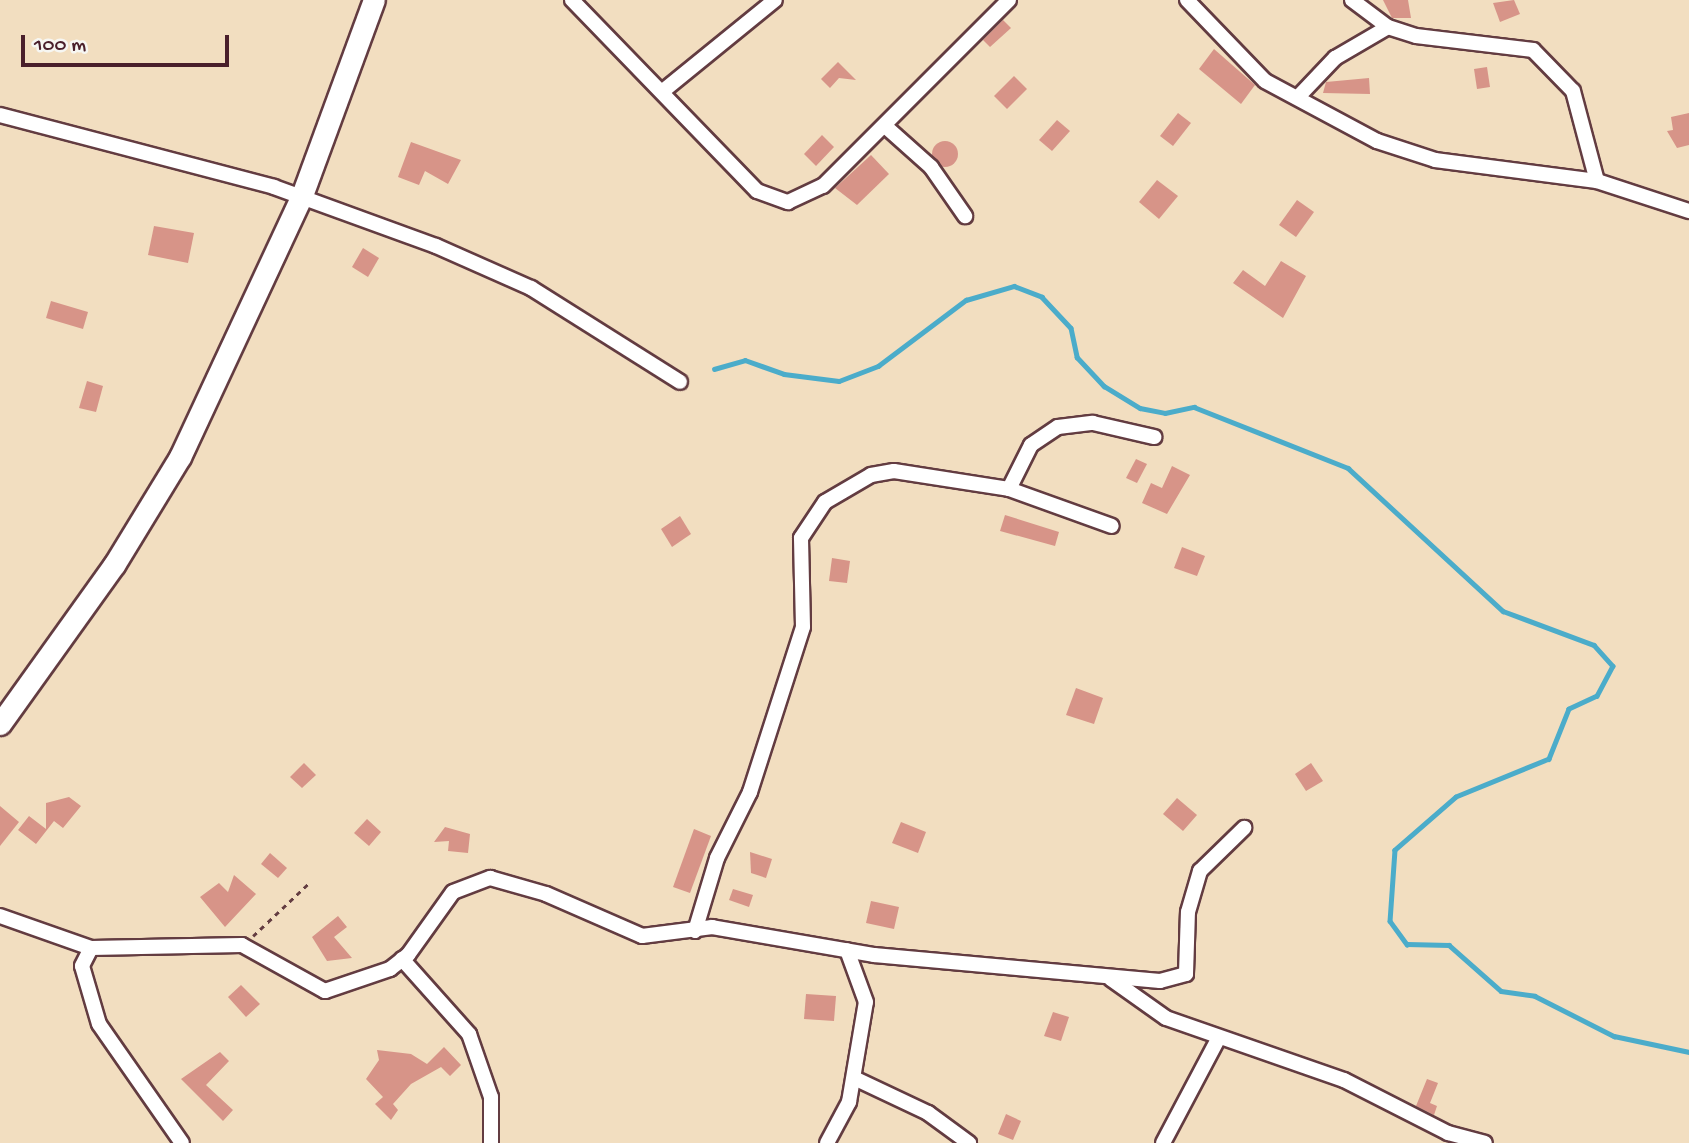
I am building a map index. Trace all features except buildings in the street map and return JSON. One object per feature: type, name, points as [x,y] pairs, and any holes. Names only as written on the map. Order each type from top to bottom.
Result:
[{"type":"highway","points":[[0,724],[114,565],[180,457],[301,198],[374,0]]},
{"type":"street","points":[[572,0],[758,191],[776,200],[805,198],[823,186],[885,127],[1009,0]]},
{"type":"street","points":[[663,91],[775,0]]},
{"type":"street","points":[[1187,0],[1265,82],[1377,141],[1435,160],[1597,181],[1689,211]]},
{"type":"street","points":[[1352,0],[1388,27],[1465,44],[1533,50],[1573,90],[1597,181]]},
{"type":"street","points":[[1297,97],[1335,58],[1388,27]]},
{"type":"street","points":[[0,115],[301,198],[503,274],[680,382]]},
{"type":"street","points":[[885,127],[931,167],[965,216]]},
{"type":"street","points":[[1009,489],[1031,445],[1058,427],[1093,423],[1154,437]]},
{"type":"street","points":[[695,931],[717,858],[750,792],[803,627],[801,538],[808,522],[825,502],[871,475],[952,477],[1009,489],[1112,526]]},
{"type":"street","points":[[0,916],[91,948],[242,946],[325,991],[402,959],[453,892],[479,878],[546,894],[642,936],[736,929],[847,950],[1111,979],[1160,981],[1186,974],[1188,912],[1200,871],[1244,828]]},
{"type":"street","points":[[91,948],[82,966],[99,1024],[182,1143]]},
{"type":"street","points":[[827,1143],[854,1078],[865,988],[847,950]]},
{"type":"street","points":[[402,959],[469,1034],[491,1097],[491,1143]]},
{"type":"street","points":[[1111,979],[1166,1018],[1218,1039],[1334,1077],[1448,1133],[1485,1143]]},
{"type":"street","points":[[1163,1143],[1218,1039]]},
{"type":"street","points":[[854,1078],[928,1113],[968,1143]]},
{"type":"path","points":[[242,946],[309,883]]},
{"type":"waterway","points":[[714,369],[745,360],[784,374],[839,381],[878,366],[966,300],[1014,286],[1042,297],[1071,328],[1077,357],[1104,386],[1140,408],[1165,413],[1194,407],[1348,468],[1503,611],[1594,645],[1613,666],[1597,696],[1569,709],[1549,759],[1456,797],[1395,850],[1390,921],[1407,944],[1449,945],[1501,991],[1535,996],[1614,1036],[1689,1052]]}]
